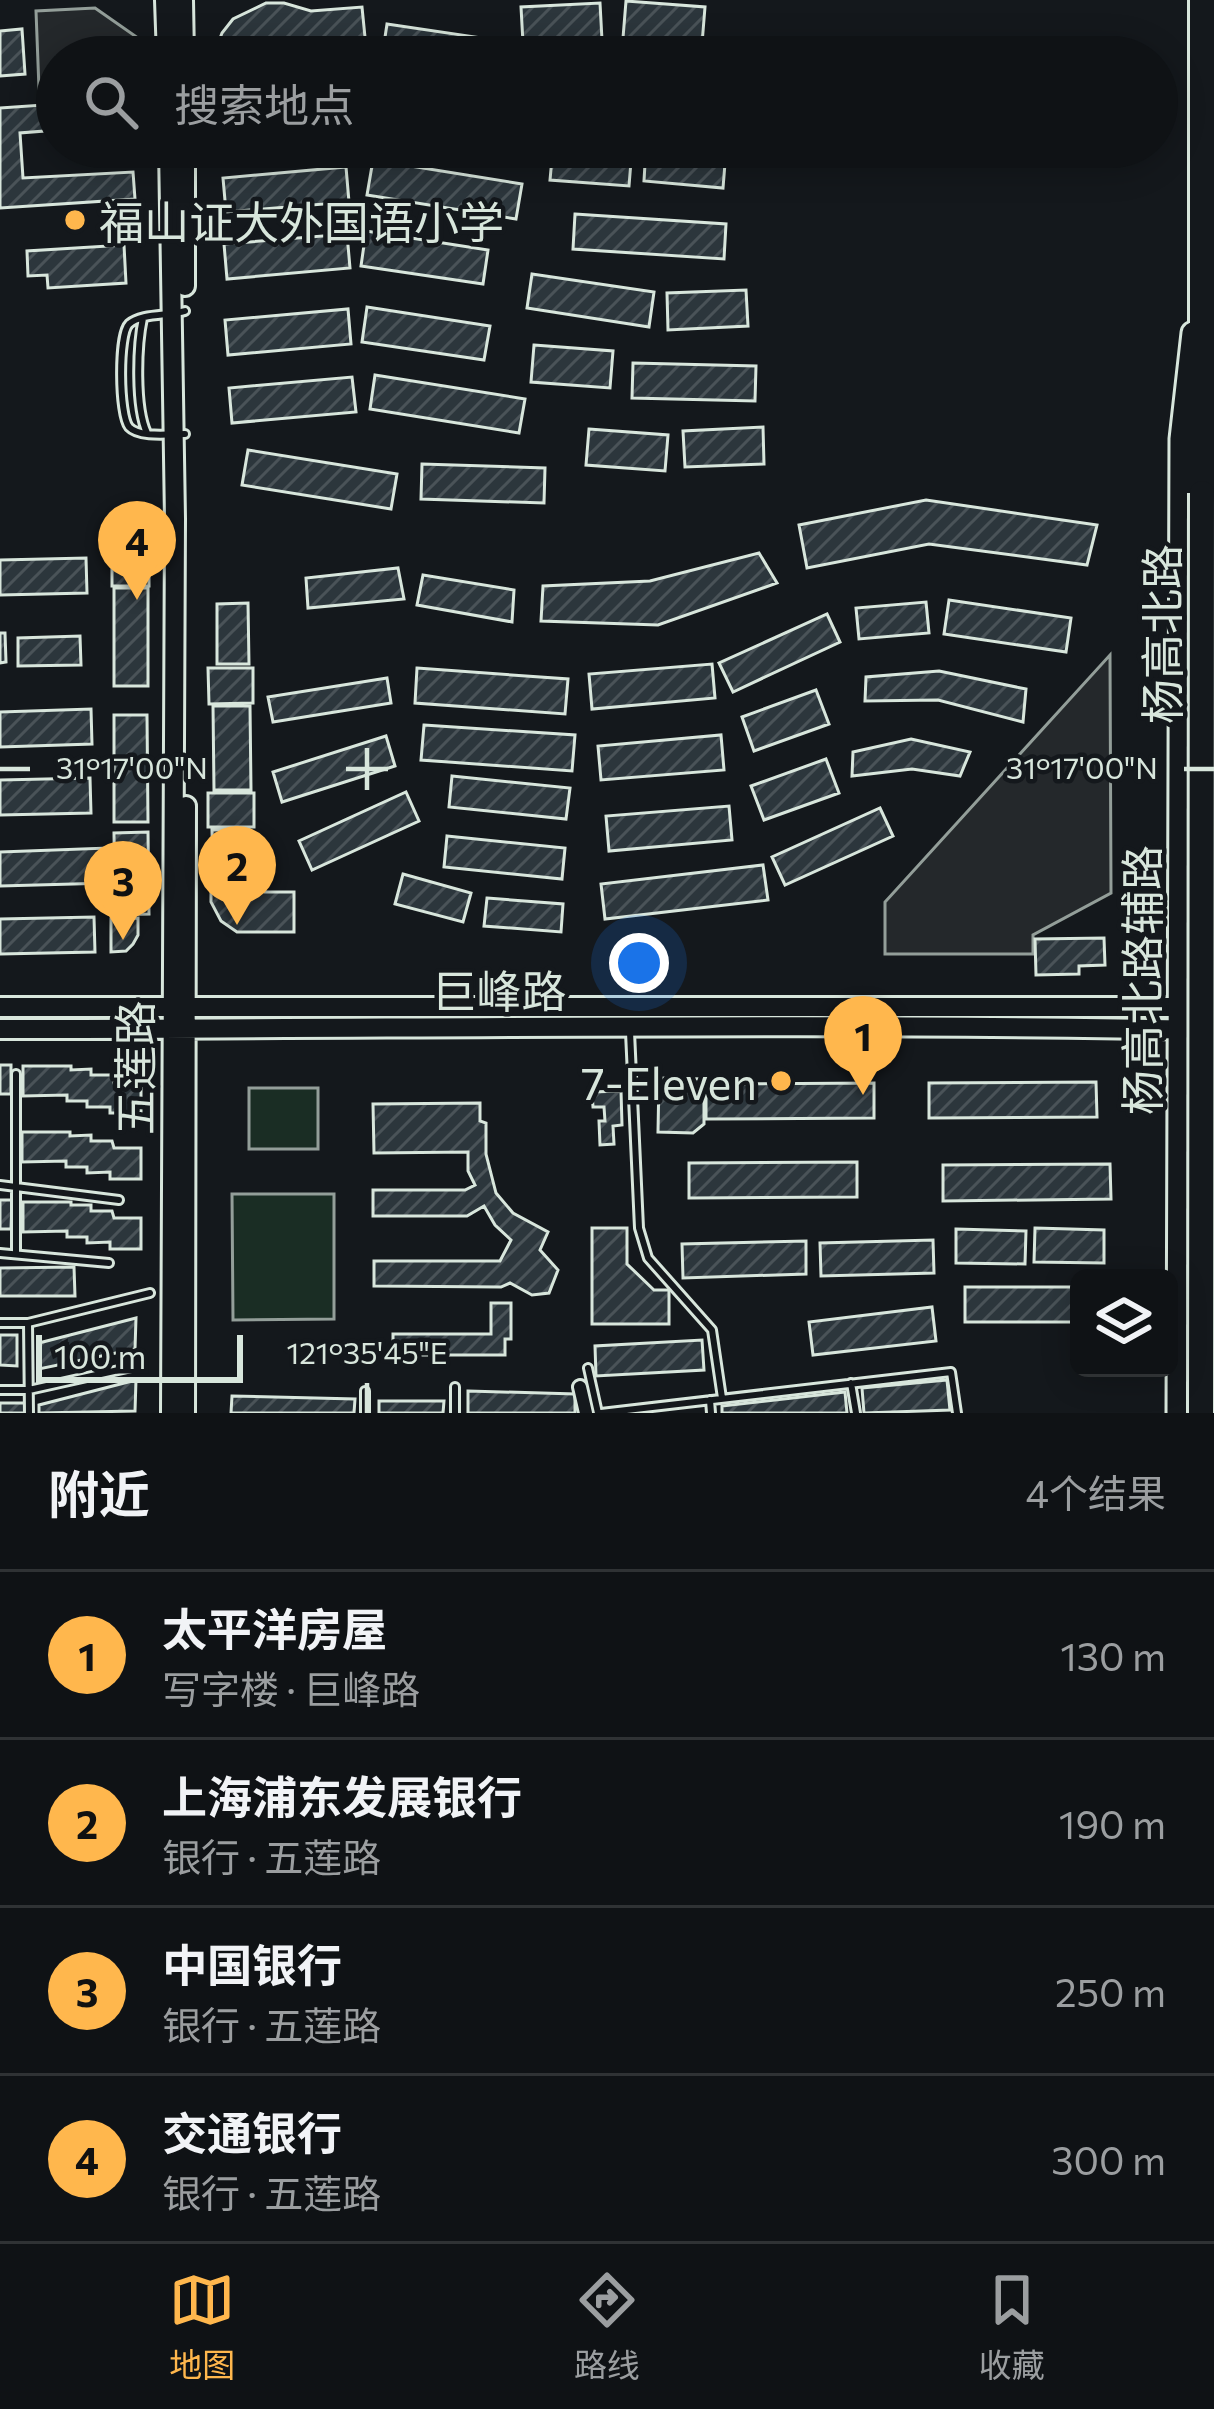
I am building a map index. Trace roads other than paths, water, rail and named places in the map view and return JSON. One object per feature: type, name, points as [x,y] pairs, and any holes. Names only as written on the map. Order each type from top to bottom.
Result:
[{"type":"highway","name":"杨高北路","points":[[1201,1413],[1202,0]]},
{"type":"main road","points":[[165,0],[166,36]]},
{"type":"main road","points":[[183,0],[184,36]]},
{"type":"main road","name":"五莲路","points":[[170,168],[179,313]]},
{"type":"main road","name":"五莲路","points":[[171,1413],[179,1007],[179,313],[183,168]]},
{"type":"main road","name":"杨高北路辅路","points":[[1178,1413],[1181,439],[1202,261]]},
{"type":"main road","name":"巨峰路","points":[[0,1029],[630,1028],[1178,1018],[1214,1006]]},
{"type":"main road","name":"巨峰路","points":[[0,1007],[1178,1018],[1214,1030]]},
{"type":"main road","name":"五莲路","points":[[178,1029],[185,1413]]},
{"type":"street","points":[[580,1387],[586,1413]]},
{"type":"lane","points":[[179,313],[143,318],[126,328],[122,408],[126,424],[135,432],[180,434]]},
{"type":"lane","points":[[143,318],[140,405],[147,433]]},
{"type":"lane","points":[[630,1028],[639,1228],[647,1258],[712,1330],[722,1398]]},
{"type":"lane","points":[[16,1074],[16,1253]]},
{"type":"lane","points":[[0,1185],[119,1200]]},
{"type":"lane","points":[[0,1253],[109,1263]]},
{"type":"lane","points":[[0,1323],[28,1323],[150,1293]]},
{"type":"lane","points":[[28,1323],[29,1413]]},
{"type":"lane","points":[[0,1390],[29,1390],[132,1366]]},
{"type":"lane","points":[[588,1368],[599,1413],[951,1372],[957,1413]]},
{"type":"lane","points":[[850,1383],[856,1413]]},
{"type":"lane","points":[[454,1387],[455,1413]]},
{"type":"lane","points":[[365,1391],[365,1413]]},
{"type":"lane","points":[[710,1400],[711,1413]]},
{"type":"place","name":"福山证大外国语小学","points":[[75,220]]},
{"type":"place","name":"交通银行","points":[[137,600]]},
{"type":"place","name":"上海浦东发展银行","points":[[237,925]]},
{"type":"place","name":"中国银行","points":[[123,940]]},
{"type":"place","name":"7-Eleven","points":[[781,1081]]},
{"type":"place","name":"太平洋房屋","points":[[863,1095]]}]
